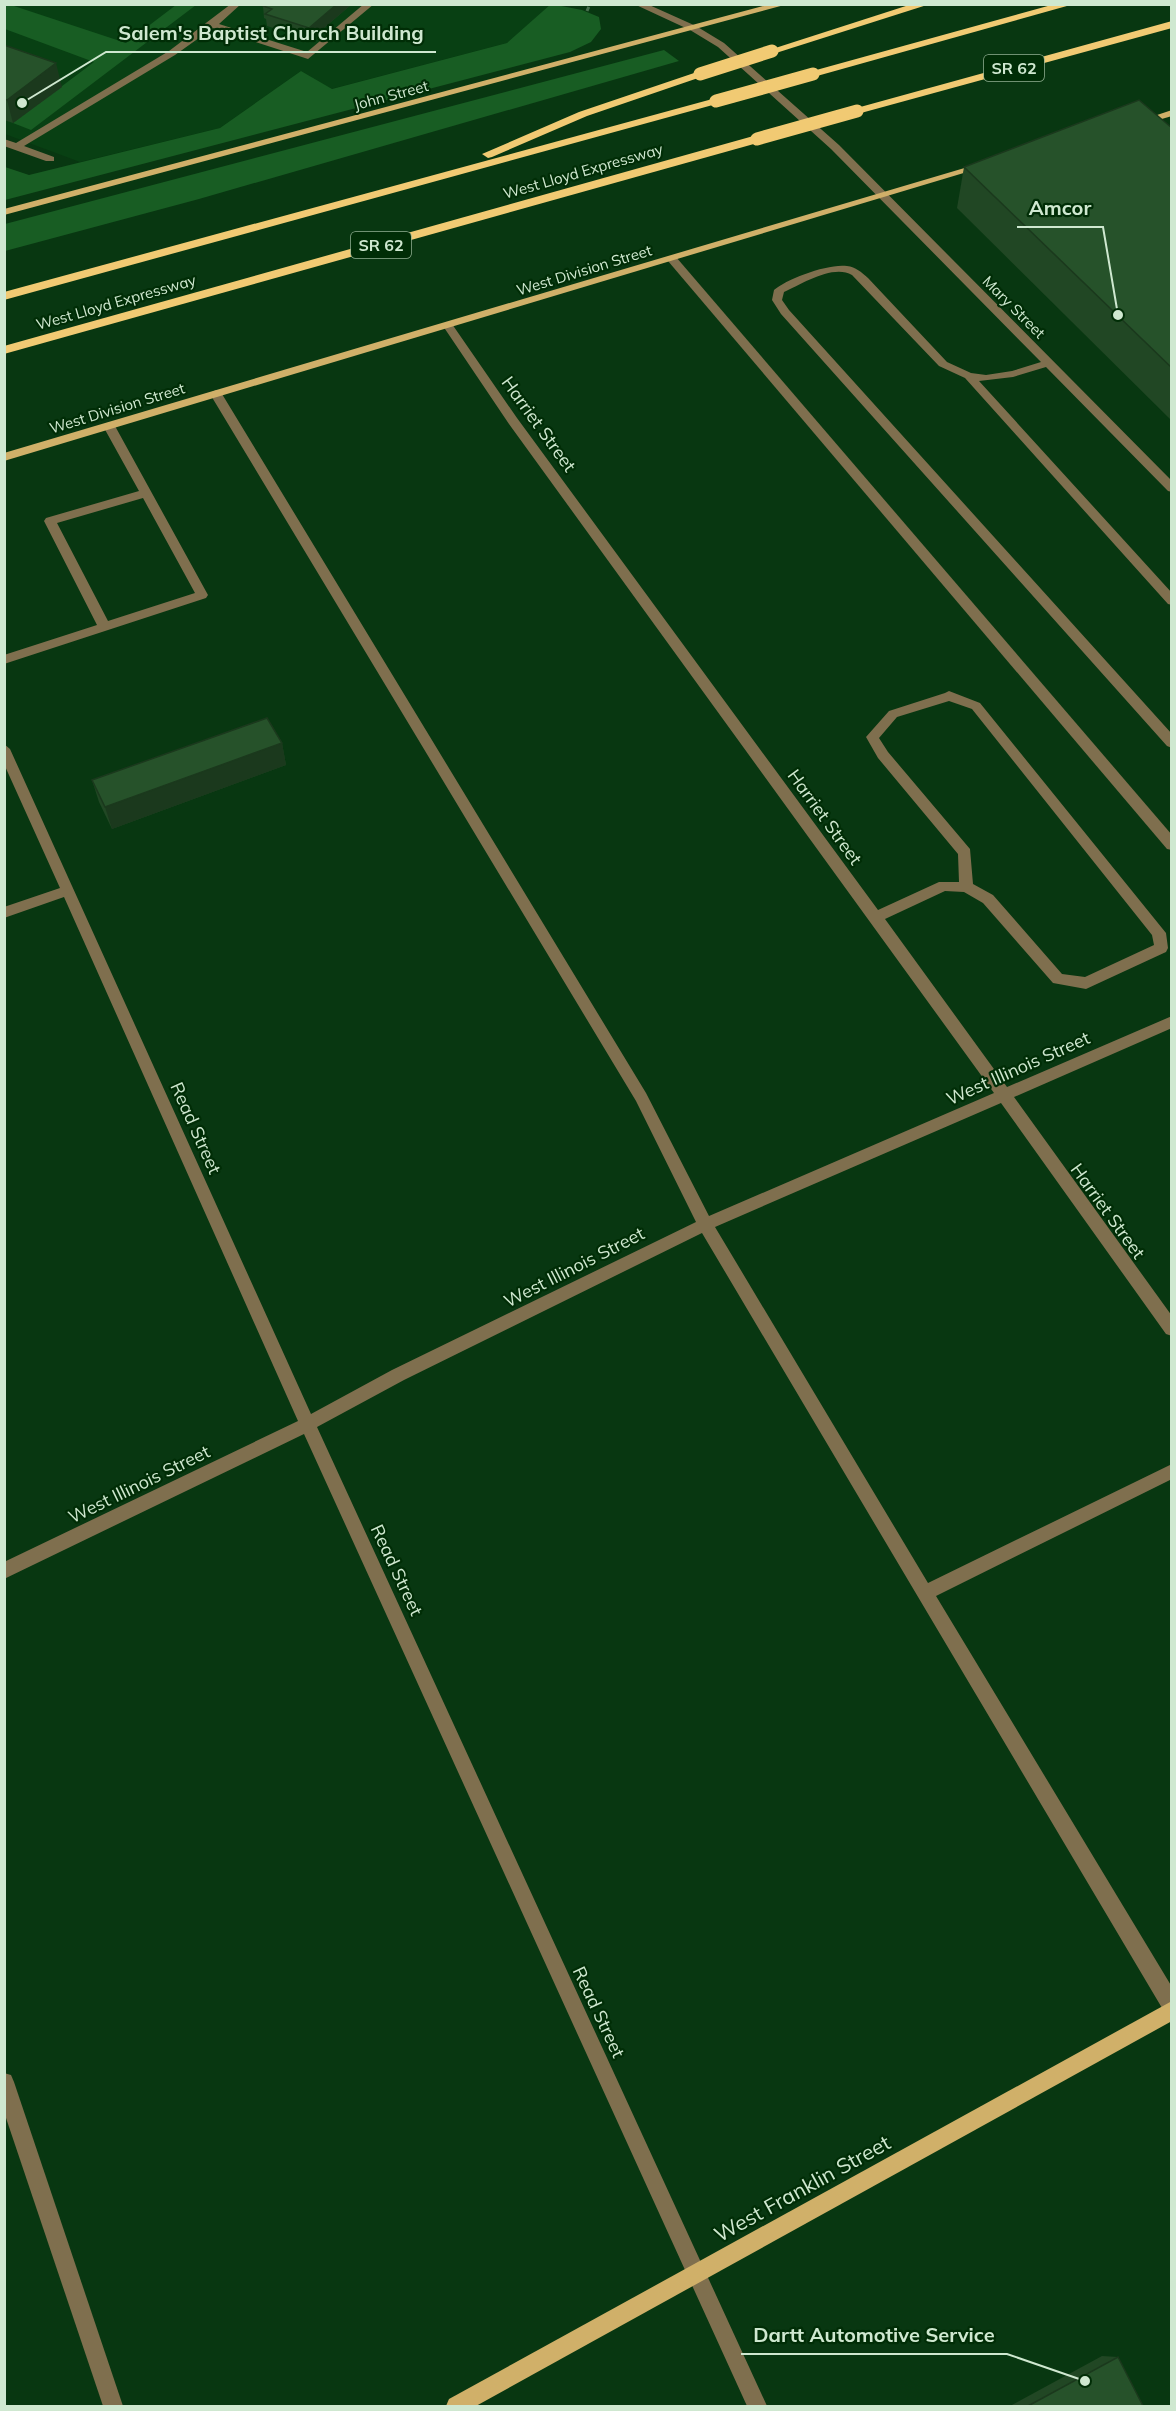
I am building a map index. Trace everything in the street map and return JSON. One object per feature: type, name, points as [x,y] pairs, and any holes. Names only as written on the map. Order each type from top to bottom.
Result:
[{"type":"highway","points":[[420,182],[583,114],[700,74],[925,4]]},
{"type":"highway","name":"West Lloyd Expressway","points":[[4,296],[1069,4]]},
{"type":"highway","name":"West Lloyd Expressway","points":[[4,350],[1172,24]]},
{"type":"main road","name":"John Street","points":[[4,212],[784,4]]},
{"type":"main road","points":[[1130,125],[1172,113]]},
{"type":"main road","name":"West Division Street","points":[[4,457],[996,162]]},
{"type":"main road","name":"West Franklin Street","points":[[456,2406],[1172,2008]]},
{"type":"street","points":[[16,147],[172,53],[237,4]]},
{"type":"street","points":[[212,25],[308,56],[370,4]]},
{"type":"street","name":"Mary Street","points":[[638,4],[693,28],[721,45],[835,147],[1172,488]]},
{"type":"street","points":[[1151,119],[1165,130]]},
{"type":"street","points":[[4,142],[50,159]]},
{"type":"street","points":[[672,260],[1172,845]]},
{"type":"street","points":[[1049,363],[986,378],[969,376],[943,364],[852,270],[840,269],[821,274],[779,290],[777,300],[785,312],[1172,743]]},
{"type":"street","name":"Harriet Street","points":[[448,326],[513,421],[876,918],[1172,1329]]},
{"type":"street","points":[[969,376],[1172,601]]},
{"type":"street","points":[[216,394],[641,1097],[705,1224],[1172,2008]]},
{"type":"street","points":[[4,660],[202,595],[110,426]]},
{"type":"street","points":[[104,626],[50,521],[146,493]]},
{"type":"street","points":[[876,918],[944,886],[966,887],[988,899],[1058,978],[1086,983],[1161,948],[1159,933],[976,706],[949,696],[893,714],[872,737],[883,755],[966,853],[966,887]]},
{"type":"street","name":"Read Street","points":[[4,749],[308,1424],[757,2406]]},
{"type":"street","points":[[4,913],[68,890]]},
{"type":"street","name":"West Illinois Street","points":[[4,1571],[308,1424],[398,1375],[705,1224],[1172,1022]]},
{"type":"street","points":[[926,1593],[1172,1471]]},
{"type":"street","points":[[4,2082],[113,2406]]},
{"type":"path","points":[[587,10],[590,4]]},
{"type":"shaded area","points":[[551,4],[582,10],[599,17],[601,29],[591,42],[570,52],[5,200],[5,167],[29,175],[220,128],[301,71],[332,89],[507,43]]},
{"type":"shaded area","points":[[4,5],[551,5],[507,43],[331,89],[301,71],[220,128],[80,162],[5,134]]},
{"type":"shaded area","points":[[5,5],[126,43],[176,5],[196,5],[31,130],[13,123],[94,62],[5,29]]},
{"type":"shaded area","points":[[664,50],[679,61],[199,199],[5,251],[5,224]]},
{"type":"building","points":[[265,4],[337,4],[309,28],[265,14],[272,9],[263,6]]},
{"type":"building","points":[[4,45],[56,63],[7,100],[4,99]]},
{"type":"building","points":[[1139,100],[1172,128],[1172,368],[964,167]]},
{"type":"building","points":[[267,718],[282,743],[105,807],[92,780]]},
{"type":"building","points":[[1118,2357],[1143,2406],[1028,2406]]},
{"type":"place","name":"Salem's Baptist Church Building","points":[[22,103]]},
{"type":"place","name":"Amcor","points":[[1118,315]]},
{"type":"place","name":"Dartt Automotive Service","points":[[1085,2381]]}]
